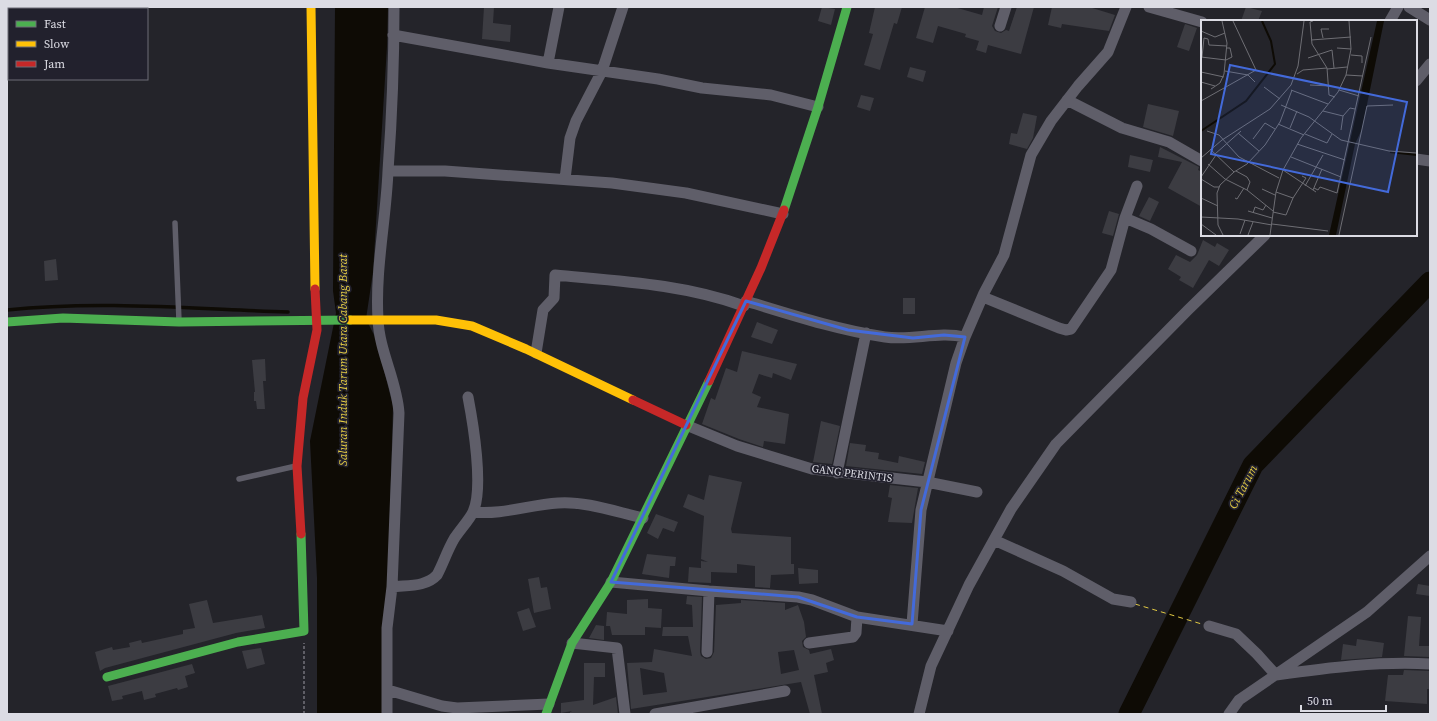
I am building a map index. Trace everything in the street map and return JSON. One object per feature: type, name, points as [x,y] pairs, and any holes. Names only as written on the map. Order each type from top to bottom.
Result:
[{"type":"street","points":[[107,677],[238,642],[304,631],[297,466],[303,398],[314,347],[317,319],[314,271],[311,7]]},
{"type":"street","points":[[387,714],[387,628],[392,587],[399,413],[398,401],[372,320],[378,292],[388,171],[394,7]]},
{"type":"street","points":[[564,179],[570,138],[576,121],[602,71],[623,7]]},
{"type":"street","points":[[388,690],[442,706],[458,708],[548,709],[572,643],[611,582],[643,518],[745,303],[783,214],[818,107],[847,7]]},
{"type":"street","points":[[1000,26],[1006,7]]},
{"type":"street","points":[[912,624],[918,528],[927,482],[956,363],[965,337],[1004,255],[1031,156],[1051,121],[1078,86],[1108,52],[1126,7]]},
{"type":"street","points":[[1149,7],[1201,22]]},
{"type":"street","points":[[1391,20],[1398,7]]},
{"type":"street","points":[[1409,7],[1430,20]]},
{"type":"street","points":[[548,63],[558,8]]},
{"type":"street","points":[[393,35],[548,63],[702,88],[771,95],[818,107]]},
{"type":"street","points":[[1417,80],[1430,64]]},
{"type":"street","points":[[1067,100],[1122,128],[1169,142],[1201,160]]},
{"type":"street","points":[[1417,159],[1430,161]]},
{"type":"street","points":[[388,171],[445,172],[612,183],[686,194],[783,214]]},
{"type":"street","points":[[983,297],[1059,328],[1066,330],[1071,329],[1111,270],[1125,218],[1138,186]]},
{"type":"street","points":[[1125,218],[1151,229],[1191,251]]},
{"type":"street","points":[[919,714],[931,666],[969,585],[1011,509],[1056,444],[1188,310],[1264,236]]},
{"type":"street","points":[[536,353],[543,310],[554,298],[555,276],[628,282],[725,299],[820,323],[898,338],[944,335],[965,337]]},
{"type":"street","points":[[7,322],[63,318],[179,318],[436,320],[456,322],[472,326],[536,353],[686,426]]},
{"type":"street","points":[[837,473],[866,333]]},
{"type":"street","points":[[392,587],[426,584],[432,580],[437,575],[463,525],[473,512],[477,486],[474,433],[468,397]]},
{"type":"street","name":"GANG PERINTIS","points":[[686,426],[737,446],[812,469],[927,482],[977,492]]},
{"type":"street","points":[[473,512],[488,514],[537,506],[568,503],[643,518]]},
{"type":"street","points":[[994,540],[1063,571],[1113,599],[1131,602]]},
{"type":"street","points":[[1229,714],[1239,700],[1367,612],[1430,556]]},
{"type":"street","points":[[611,582],[798,597],[812,600],[857,617],[912,624],[948,631]]},
{"type":"street","points":[[707,652],[709,591]]},
{"type":"street","points":[[809,643],[854,637],[856,633],[857,617]]},
{"type":"street","points":[[1209,626],[1236,634],[1276,675]]},
{"type":"street","points":[[572,643],[616,648],[626,714]]},
{"type":"street","points":[[1276,675],[1334,667],[1391,663],[1430,664]]},
{"type":"street","points":[[655,714],[785,691]]},
{"type":"lane","points":[[175,223],[179,318]]},
{"type":"lane","points":[[239,479],[297,466]]},
{"type":"path","points":[[304,631],[304,714]]},
{"type":"highlighted area","points":[[746,301],[848,330],[913,338],[944,335],[965,337],[921,510],[912,624],[857,617],[798,597],[611,582]]},
{"type":"water","name":"Saluran Induk Tarum Utara Cabang Barat","points":[[335,7],[388,7],[387,46],[373,272],[366,319],[376,339],[393,406],[384,714],[317,714],[317,578],[310,441],[336,313],[333,291]]},
{"type":"building","points":[[484,7],[494,7],[493,23],[511,25],[510,42],[482,39]]},
{"type":"building","points":[[822,7],[835,9],[831,25],[818,21]]},
{"type":"building","points":[[875,7],[902,7],[897,24],[894,23],[880,70],[864,65],[873,34],[869,33]]},
{"type":"building","points":[[925,7],[954,7],[982,15],[984,7],[998,7],[992,26],[995,31],[1001,33],[1006,30],[1009,31],[1017,7],[1034,7],[1021,54],[988,45],[986,53],[976,50],[979,41],[965,37],[966,34],[938,26],[933,43],[916,38]]},
{"type":"building","points":[[1052,7],[1089,7],[1115,15],[1109,31],[1062,24],[1061,28],[1048,25]]},
{"type":"building","points":[[1246,7],[1262,11],[1258,20],[1241,20]]},
{"type":"building","points":[[1185,24],[1197,28],[1189,51],[1177,47]]},
{"type":"building","points":[[910,67],[926,71],[923,82],[907,77]]},
{"type":"building","points":[[861,95],[874,98],[870,111],[857,107]]},
{"type":"building","points":[[1148,104],[1179,111],[1173,136],[1143,127]]},
{"type":"building","points":[[1023,113],[1037,116],[1033,138],[1027,149],[1009,144],[1011,133],[1017,134]]},
{"type":"building","points":[[1160,147],[1199,167],[1198,170],[1201,172],[1201,206],[1168,188],[1182,162],[1158,157]]},
{"type":"building","points":[[1130,155],[1153,160],[1150,172],[1128,167]]},
{"type":"building","points":[[1149,197],[1159,202],[1150,221],[1139,216]]},
{"type":"building","points":[[1109,211],[1119,214],[1113,236],[1102,233]]},
{"type":"building","points":[[1203,240],[1215,247],[1217,243],[1229,250],[1219,266],[1209,260],[1193,288],[1179,280],[1181,277],[1168,269],[1176,255],[1190,262],[1197,255]]},
{"type":"building","points":[[56,259],[58,280],[45,281],[44,261]]},
{"type":"building","points":[[903,298],[915,298],[915,314],[903,314]]},
{"type":"building","points":[[757,322],[778,330],[772,344],[751,337]]},
{"type":"building","points":[[742,351],[797,364],[791,380],[773,373],[772,378],[759,374],[752,393],[761,397],[757,407],[789,414],[785,444],[764,441],[763,447],[702,424],[711,398],[715,400],[726,368],[737,372]]},
{"type":"building","points":[[265,359],[266,381],[263,381],[265,409],[257,409],[256,401],[254,401],[255,392],[252,360]]},
{"type":"building","points":[[821,421],[840,426],[832,464],[813,462]]},
{"type":"building","points":[[850,443],[866,445],[865,451],[879,453],[878,459],[898,463],[899,456],[925,462],[922,474],[846,466]]},
{"type":"building","points":[[709,475],[742,482],[731,529],[732,533],[791,537],[791,564],[794,564],[794,574],[771,575],[770,588],[755,587],[755,566],[737,564],[737,573],[711,572],[711,583],[688,582],[689,567],[701,568],[701,561],[708,562],[701,559],[704,516],[683,507],[688,494],[704,500]]},
{"type":"building","points":[[890,485],[918,488],[912,523],[888,522],[892,498],[888,497]]},
{"type":"building","points":[[656,514],[678,522],[674,532],[663,528],[658,539],[647,533]]},
{"type":"building","points":[[647,554],[676,557],[675,566],[670,566],[669,578],[642,574]]},
{"type":"building","points":[[798,568],[818,570],[818,583],[799,584]]},
{"type":"building","points":[[539,577],[541,588],[547,587],[551,609],[534,613],[528,579]]},
{"type":"building","points":[[1418,584],[1430,586],[1430,596],[1416,594]]},
{"type":"building","points":[[687,596],[702,597],[700,652],[701,656],[706,659],[711,658],[714,652],[716,605],[741,603],[741,600],[785,603],[785,610],[798,605],[804,622],[806,637],[802,641],[803,647],[809,650],[810,654],[831,649],[834,660],[826,663],[828,672],[814,675],[822,714],[810,714],[801,682],[631,709],[627,663],[652,662],[654,649],[692,656],[688,636],[662,636],[663,627],[693,627],[692,605],[686,604]],"holes":[[[794,650],[799,670],[781,674],[778,652]],[[640,668],[664,673],[667,692],[643,695]]]},
{"type":"building","points":[[648,599],[648,608],[662,609],[661,628],[645,627],[645,635],[612,635],[610,626],[606,626],[607,612],[627,614],[627,600]]},
{"type":"building","points":[[207,600],[213,623],[262,615],[265,628],[236,633],[105,668],[100,671],[95,652],[112,647],[113,650],[130,647],[129,643],[141,640],[142,643],[183,634],[183,630],[195,628],[189,604]]},
{"type":"building","points":[[529,608],[536,627],[523,631],[517,612]]},
{"type":"building","points":[[1408,616],[1421,617],[1419,646],[1430,646],[1430,657],[1404,656]]},
{"type":"building","points":[[596,625],[604,626],[604,640],[589,638]]},
{"type":"building","points":[[1357,639],[1384,643],[1382,657],[1341,660],[1343,644],[1356,646]]},
{"type":"building","points":[[261,648],[265,664],[247,669],[242,651]]},
{"type":"building","points":[[584,663],[605,663],[605,677],[594,677],[593,705],[616,697],[618,714],[570,714],[572,711],[561,713],[561,703],[584,700]]},
{"type":"building","points":[[192,664],[195,673],[185,676],[188,687],[178,690],[177,688],[155,694],[156,697],[144,700],[142,691],[122,696],[123,699],[112,701],[108,686]]},
{"type":"building","points":[[1404,670],[1430,671],[1430,689],[1427,689],[1427,704],[1385,701],[1388,675],[1403,675]]},
{"type":"waterway","name":"Ci Tarum","points":[[1129,714],[1253,465],[1430,282]]},
{"type":"waterway","points":[[7,310],[42,307],[112,305],[288,312]]},
{"type":"ferry route","points":[[1135,604],[1205,625]]},
{"type":"traffic: fast","points":[[784,210],[818,107],[847,7]]},
{"type":"traffic: fast","points":[[7,322],[63,318],[179,322],[350,320]]},
{"type":"traffic: fast","points":[[546,714],[572,643],[611,582],[709,381]]},
{"type":"traffic: fast","points":[[107,677],[238,642],[304,631],[301,534]]},
{"type":"traffic: slow","points":[[311,7],[315,289]]},
{"type":"traffic: slow","points":[[350,320],[436,320],[472,326],[526,349],[633,400]]},
{"type":"traffic: jam","points":[[709,381],[761,268],[784,210]]},
{"type":"traffic: jam","points":[[301,534],[297,466],[303,398],[317,330],[315,289]]},
{"type":"traffic: jam","points":[[633,400],[686,425]]}]
